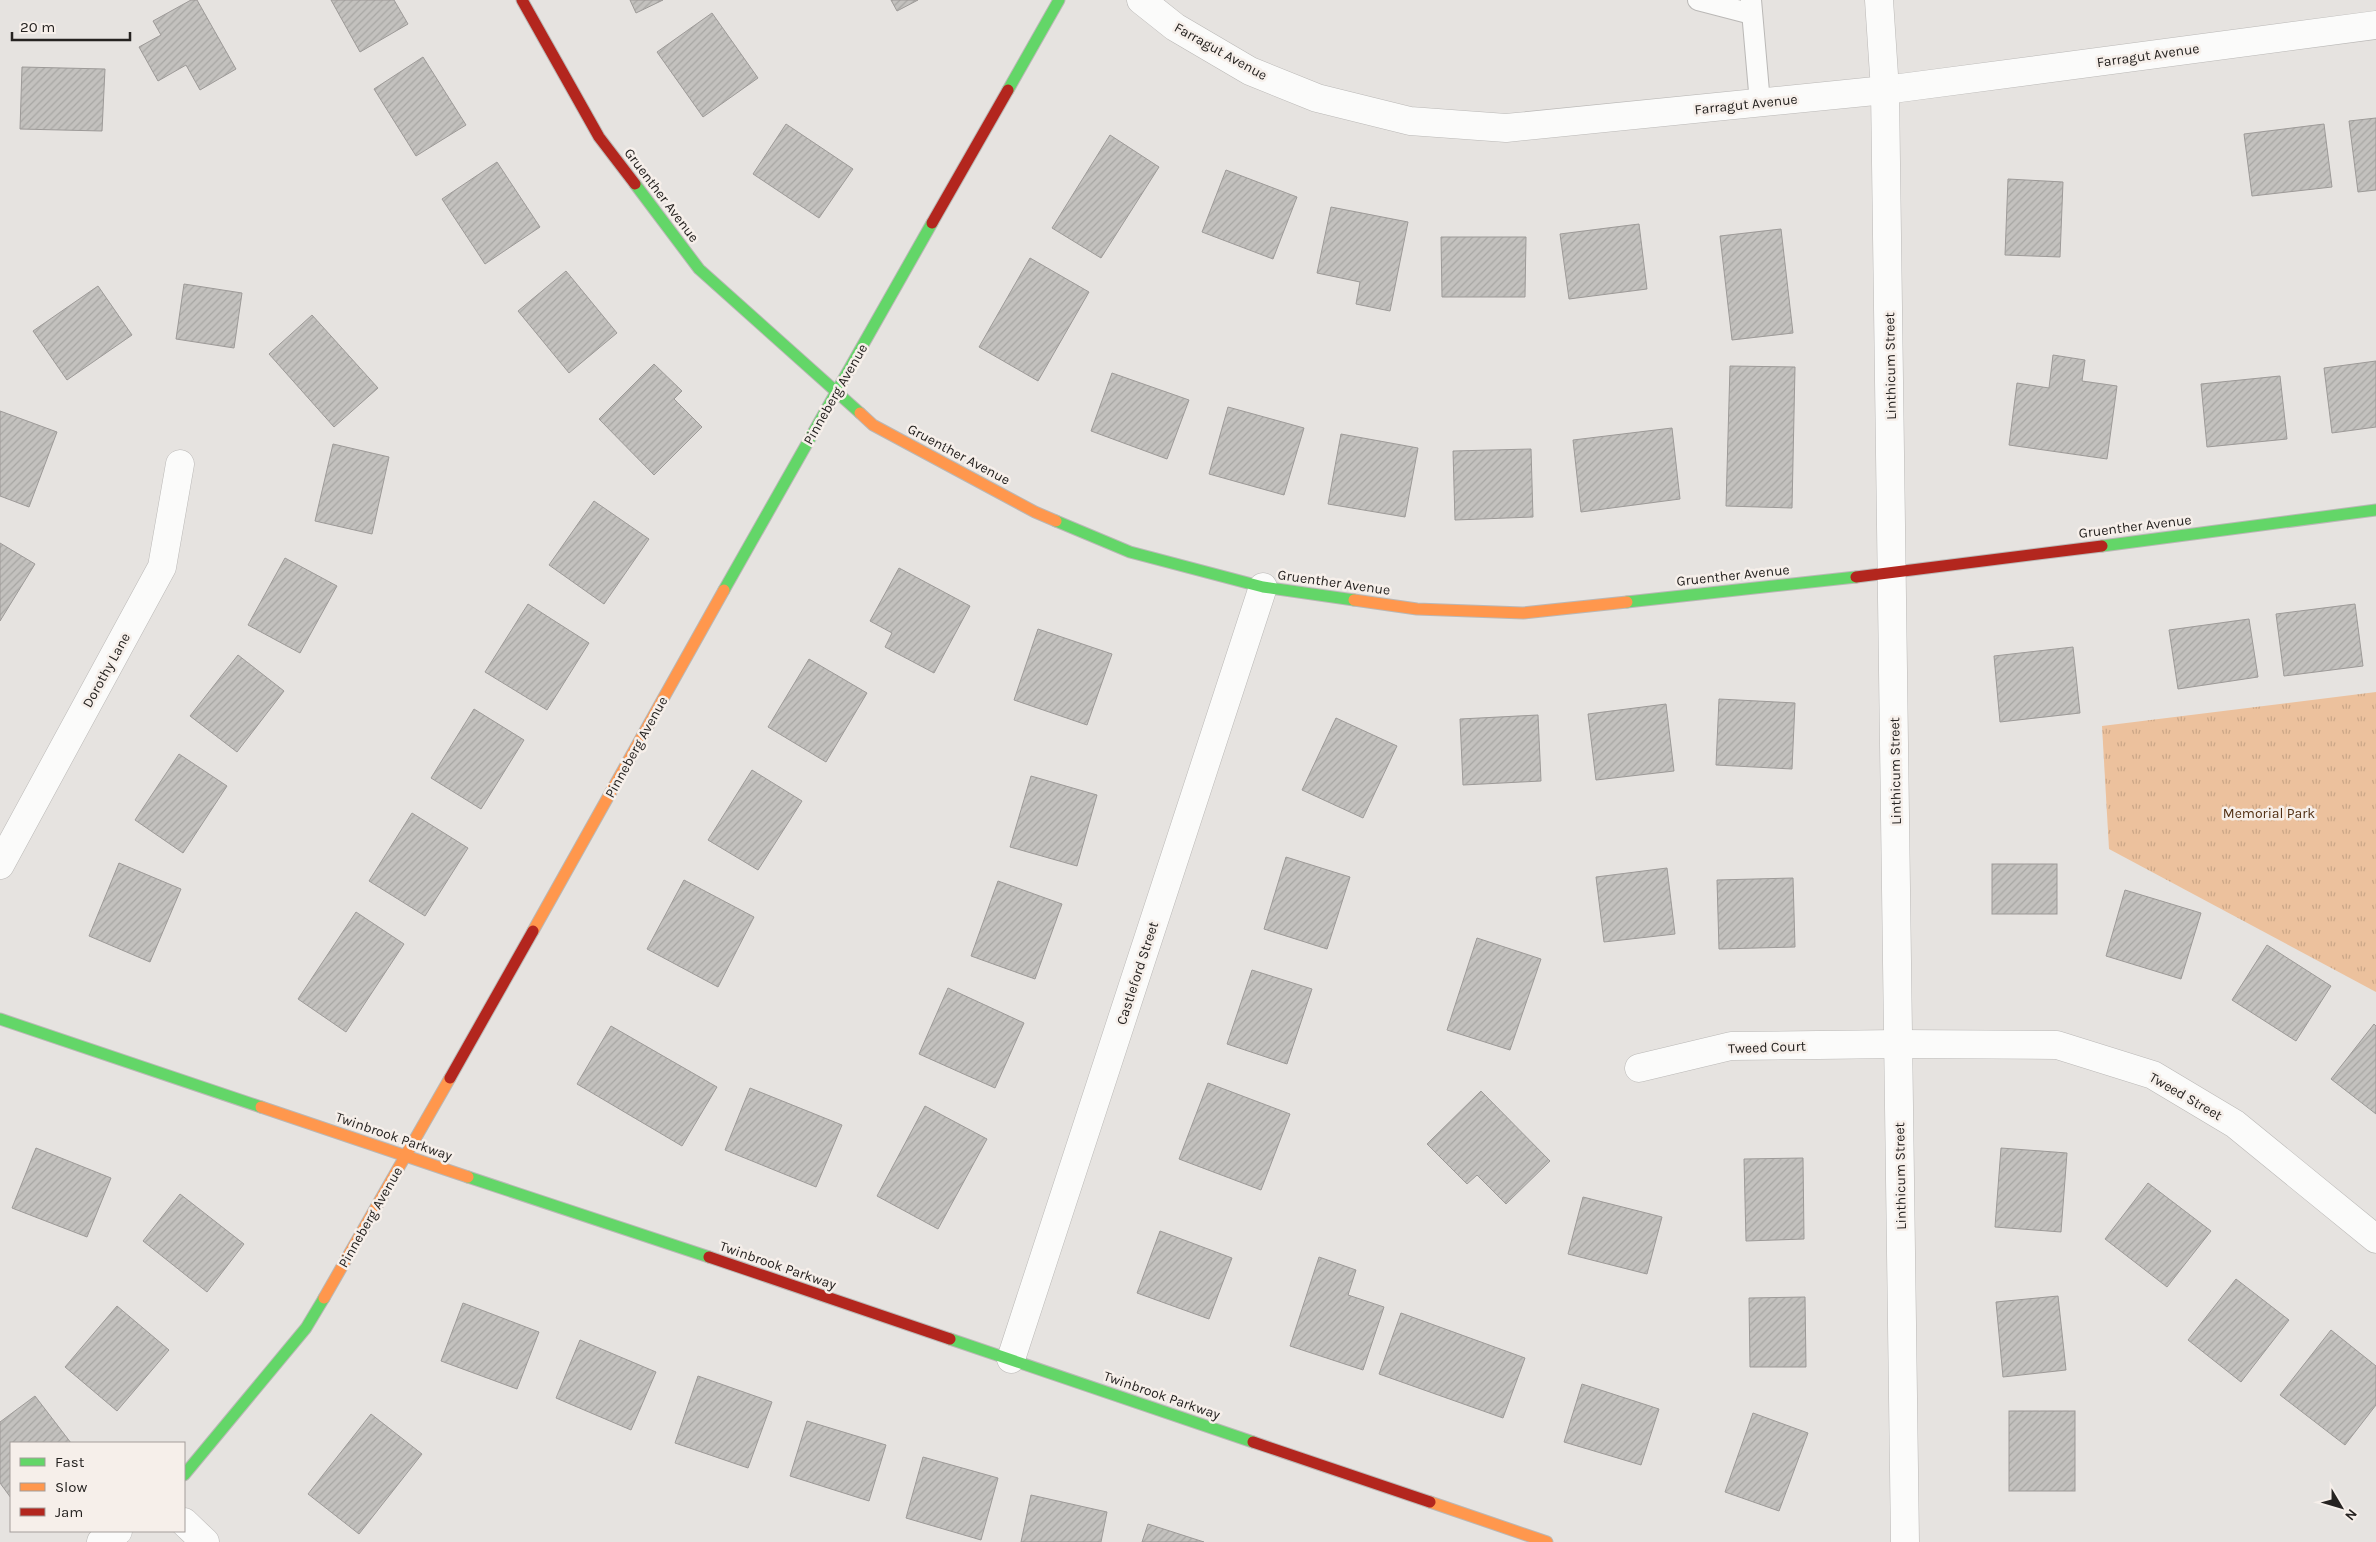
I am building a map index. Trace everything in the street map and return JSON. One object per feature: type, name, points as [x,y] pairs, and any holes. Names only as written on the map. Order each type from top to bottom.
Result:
[{"type":"street","name":"Gruenther Avenue","points":[[522,0],[599,137],[699,269],[873,425],[1035,512],[1130,552],[1264,587],[1417,609],[1524,613],[1893,572],[2376,510]]},
{"type":"street","name":"Pinneberg Avenue","points":[[185,1474],[306,1328],[406,1156],[836,391],[1060,0]]},
{"type":"street","name":"Farragut Avenue","points":[[1141,0],[1175,27],[1250,71],[1317,98],[1410,121],[1506,128],[1885,90],[2376,25]]},
{"type":"street","name":"Linthicum Street","points":[[1879,0],[1885,90],[1905,1542]]},
{"type":"street","name":"Dorothy Lane","points":[[0,865],[162,567],[180,464]]},
{"type":"street","name":"Castleford Street","points":[[1011,1358],[1264,587]]},
{"type":"street","name":"Twinbrook Parkway","points":[[0,1019],[1011,1358],[1546,1542]]},
{"type":"street","name":"Tweed Court","points":[[1639,1068],[1731,1046],[1898,1044]]},
{"type":"street","name":"Tweed Street","points":[[1898,1044],[2057,1045],[2153,1076],[2234,1124],[2376,1239]]},
{"type":"street","points":[[185,1523],[205,1542]]},
{"type":"street","points":[[101,1542],[116,1532]]},
{"type":"lane","points":[[1698,0],[1752,7],[1760,102]]},
{"type":"green space","name":"Memorial Park","points":[[2376,692],[2376,992],[2109,849],[2102,726]]},
{"type":"building","points":[[191,0],[197,0],[236,69],[200,90],[186,65],[158,81],[139,47],[161,35],[153,21]]},
{"type":"building","points":[[331,0],[394,0],[408,24],[360,52]]},
{"type":"building","points":[[630,0],[663,0],[636,13]]},
{"type":"building","points":[[891,0],[918,0],[897,11]]},
{"type":"building","points":[[712,13],[758,78],[703,117],[657,52]]},
{"type":"building","points":[[423,57],[466,125],[416,156],[374,89]]},
{"type":"building","points":[[22,67],[105,69],[102,131],[20,129]]},
{"type":"building","points":[[2376,118],[2376,190],[2358,192],[2349,121]]},
{"type":"building","points":[[786,124],[853,169],[819,218],[753,174]]},
{"type":"building","points":[[2324,124],[2332,187],[2252,196],[2244,134]]},
{"type":"building","points":[[1110,135],[1159,167],[1101,258],[1052,228]]},
{"type":"building","points":[[497,162],[540,227],[485,264],[442,199]]},
{"type":"building","points":[[1226,170],[1297,197],[1273,259],[1202,232]]},
{"type":"building","points":[[2008,179],[2063,182],[2060,257],[2005,255]]},
{"type":"building","points":[[1331,207],[1408,222],[1390,311],[1356,304],[1360,282],[1317,273]]},
{"type":"building","points":[[1639,224],[1647,289],[1569,299],[1560,234]]},
{"type":"building","points":[[1781,229],[1793,333],[1732,340],[1720,236]]},
{"type":"building","points":[[1441,237],[1526,237],[1525,297],[1442,297]]},
{"type":"building","points":[[1030,258],[1089,292],[1038,381],[979,347]]},
{"type":"building","points":[[566,271],[617,333],[569,373],[518,311]]},
{"type":"building","points":[[184,284],[242,293],[234,348],[176,339]]},
{"type":"building","points":[[98,286],[132,335],[67,380],[33,331]]},
{"type":"building","points":[[312,315],[378,388],[334,427],[269,354]]},
{"type":"building","points":[[2053,355],[2085,360],[2082,381],[2117,386],[2107,459],[2009,445],[2017,383],[2049,388]]},
{"type":"building","points":[[2376,361],[2376,427],[2332,433],[2324,368]]},
{"type":"building","points":[[654,364],[682,391],[674,399],[702,427],[654,475],[599,419]]},
{"type":"building","points":[[1730,366],[1795,367],[1792,508],[1726,506]]},
{"type":"building","points":[[1112,373],[1189,400],[1167,459],[1091,431]]},
{"type":"building","points":[[2280,376],[2287,439],[2207,447],[2201,384]]},
{"type":"building","points":[[1228,407],[1304,428],[1284,495],[1209,474]]},
{"type":"building","points":[[0,411],[57,432],[29,507],[0,496]]},
{"type":"building","points":[[1672,428],[1680,499],[1581,512],[1573,440]]},
{"type":"building","points":[[1341,434],[1418,448],[1405,517],[1328,504]]},
{"type":"building","points":[[333,444],[389,457],[372,534],[315,521]]},
{"type":"building","points":[[1531,449],[1533,517],[1455,520],[1453,451]]},
{"type":"building","points":[[594,501],[649,539],[604,604],[549,565]]},
{"type":"building","points":[[0,543],[35,564],[0,621]]},
{"type":"building","points":[[285,558],[337,586],[300,653],[248,625]]},
{"type":"building","points":[[899,568],[970,606],[934,673],[885,647],[892,633],[870,621]]},
{"type":"building","points":[[528,604],[589,643],[547,710],[485,672]]},
{"type":"building","points":[[2355,604],[2363,666],[2284,676],[2276,614]]},
{"type":"building","points":[[2249,619],[2258,677],[2178,689],[2169,630]]},
{"type":"building","points":[[1038,629],[1112,654],[1087,725],[1014,700]]},
{"type":"building","points":[[2073,647],[2080,713],[2000,722],[1994,656]]},
{"type":"building","points":[[238,655],[284,691],[237,752],[190,716]]},
{"type":"building","points":[[809,659],[867,693],[826,762],[768,727]]},
{"type":"building","points":[[1719,699],[1795,703],[1792,769],[1716,765]]},
{"type":"building","points":[[1666,704],[1674,771],[1596,780],[1588,714]]},
{"type":"building","points":[[474,709],[524,740],[481,809],[431,778]]},
{"type":"building","points":[[1538,715],[1541,781],[1463,785],[1460,719]]},
{"type":"building","points":[[1336,718],[1397,746],[1363,818],[1302,790]]},
{"type":"building","points":[[179,754],[227,786],[183,853],[135,820]]},
{"type":"building","points":[[752,770],[802,801],[758,870],[708,840]]},
{"type":"building","points":[[1031,776],[1097,795],[1077,866],[1010,847]]},
{"type":"building","points":[[412,813],[468,848],[425,916],[369,881]]},
{"type":"building","points":[[1286,857],[1350,877],[1327,949],[1264,929]]},
{"type":"building","points":[[119,863],[181,889],[150,962],[89,936]]},
{"type":"building","points":[[1992,864],[2057,864],[2057,914],[1992,914]]},
{"type":"building","points":[[1667,868],[1675,934],[1604,942],[1596,877]]},
{"type":"building","points":[[1793,878],[1795,947],[1719,949],[1717,880]]},
{"type":"building","points":[[684,880],[754,917],[718,987],[647,949]]},
{"type":"building","points":[[998,881],[1062,904],[1035,979],[971,956]]},
{"type":"building","points":[[2125,890],[2201,913],[2181,979],[2106,956]]},
{"type":"building","points":[[356,912],[404,944],[346,1032],[298,999]]},
{"type":"building","points":[[1477,938],[1541,959],[1510,1050],[1447,1030]]},
{"type":"building","points":[[2267,945],[2331,986],[2296,1041],[2232,1000]]},
{"type":"building","points":[[1252,970],[1312,989],[1287,1064],[1227,1044]]},
{"type":"building","points":[[948,988],[1024,1023],[995,1088],[919,1054]]},
{"type":"building","points":[[2374,1024],[2376,1026],[2376,1114],[2331,1079]]},
{"type":"building","points":[[611,1026],[717,1087],[682,1146],[577,1084]]},
{"type":"building","points":[[1208,1083],[1290,1114],[1261,1190],[1179,1159]]},
{"type":"building","points":[[750,1088],[842,1125],[816,1187],[725,1150]]},
{"type":"building","points":[[1481,1091],[1550,1161],[1506,1204],[1477,1175],[1467,1184],[1427,1144]]},
{"type":"building","points":[[925,1106],[987,1139],[938,1229],[877,1196]]},
{"type":"building","points":[[36,1148],[111,1178],[87,1237],[12,1208]]},
{"type":"building","points":[[2001,1148],[2067,1153],[2061,1232],[1995,1227]]},
{"type":"building","points":[[1803,1158],[1804,1239],[1746,1241],[1744,1159]]},
{"type":"building","points":[[2148,1183],[2211,1231],[2167,1287],[2105,1239]]},
{"type":"building","points":[[180,1194],[244,1244],[207,1292],[143,1241]]},
{"type":"building","points":[[1583,1197],[1662,1217],[1647,1274],[1568,1254]]},
{"type":"building","points":[[1160,1231],[1232,1258],[1209,1319],[1137,1293]]},
{"type":"building","points":[[1319,1257],[1356,1270],[1348,1295],[1384,1307],[1363,1370],[1290,1346]]},
{"type":"building","points":[[2236,1279],[2289,1320],[2241,1382],[2188,1340]]},
{"type":"building","points":[[2058,1296],[2066,1370],[2003,1377],[1996,1302]]},
{"type":"building","points":[[1805,1297],[1806,1367],[1750,1367],[1749,1298]]},
{"type":"building","points":[[463,1303],[539,1332],[517,1389],[441,1361]]},
{"type":"building","points":[[117,1306],[169,1350],[117,1411],[65,1367]]},
{"type":"building","points":[[1401,1313],[1525,1358],[1503,1418],[1379,1374]]},
{"type":"building","points":[[2331,1330],[2376,1366],[2376,1405],[2345,1445],[2280,1395]]},
{"type":"building","points":[[580,1340],[656,1372],[631,1430],[556,1398]]},
{"type":"building","points":[[698,1376],[772,1402],[748,1468],[675,1443]]},
{"type":"building","points":[[1582,1384],[1659,1409],[1641,1465],[1564,1442]]},
{"type":"building","points":[[35,1396],[70,1442],[10,1442],[10,1497],[0,1483],[0,1422]]},
{"type":"building","points":[[2009,1411],[2075,1411],[2075,1491],[2009,1491]]},
{"type":"building","points":[[1753,1413],[1808,1433],[1779,1511],[1725,1492]]},
{"type":"building","points":[[371,1414],[422,1454],[359,1534],[308,1494]]},
{"type":"building","points":[[807,1421],[886,1445],[869,1501],[790,1476]]},
{"type":"building","points":[[923,1457],[998,1478],[981,1540],[906,1518]]},
{"type":"building","points":[[1031,1495],[1107,1512],[1101,1542],[1021,1542]]},
{"type":"building","points":[[1148,1524],[1204,1542],[1142,1542]]},
{"type":"traffic: fast","points":[[1008,90],[1059,0]]},
{"type":"traffic: fast","points":[[635,184],[699,269],[860,413]]},
{"type":"traffic: fast","points":[[724,590],[932,223]]},
{"type":"traffic: fast","points":[[2102,546],[2376,510]]},
{"type":"traffic: fast","points":[[1056,521],[1130,552],[1263,587],[1354,600]]},
{"type":"traffic: fast","points":[[1627,602],[1856,577]]},
{"type":"traffic: fast","points":[[0,1019],[261,1107]]},
{"type":"traffic: fast","points":[[468,1177],[709,1257]]},
{"type":"traffic: fast","points":[[185,1474],[306,1328],[324,1298]]},
{"type":"traffic: fast","points":[[950,1339],[1253,1442]]},
{"type":"traffic: slow","points":[[860,413],[873,425],[1035,512],[1056,521]]},
{"type":"traffic: slow","points":[[533,931],[724,590]]},
{"type":"traffic: slow","points":[[1354,600],[1417,609],[1523,613],[1627,602]]},
{"type":"traffic: slow","points":[[324,1298],[450,1078]]},
{"type":"traffic: slow","points":[[261,1107],[468,1177]]},
{"type":"traffic: slow","points":[[1430,1502],[1547,1542]]},
{"type":"traffic: jam","points":[[522,0],[599,137],[635,184]]},
{"type":"traffic: jam","points":[[932,223],[1008,90]]},
{"type":"traffic: jam","points":[[1856,577],[2102,546]]},
{"type":"traffic: jam","points":[[450,1078],[533,931]]},
{"type":"traffic: jam","points":[[709,1257],[950,1339]]},
{"type":"traffic: jam","points":[[1253,1442],[1430,1502]]}]
